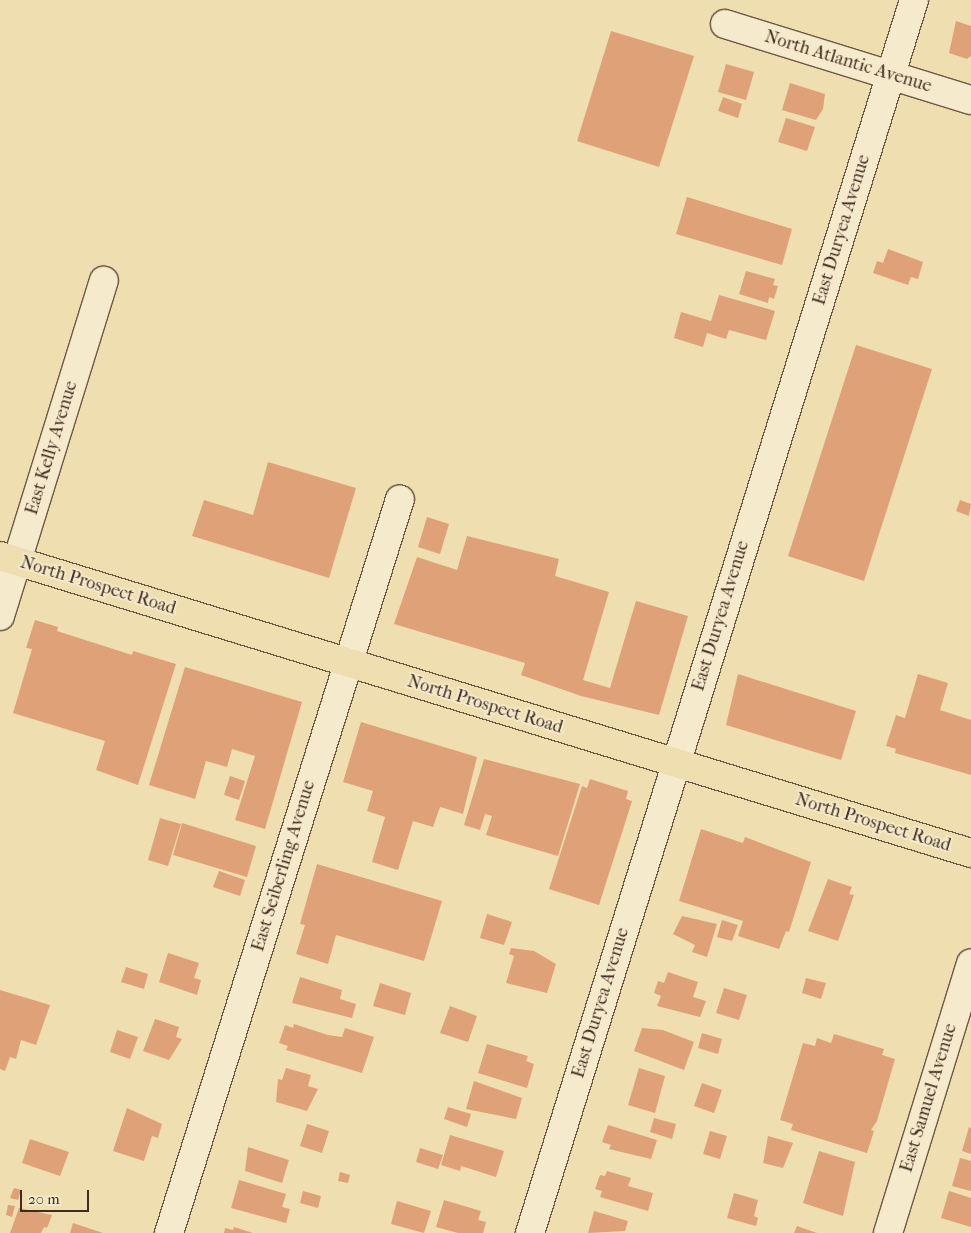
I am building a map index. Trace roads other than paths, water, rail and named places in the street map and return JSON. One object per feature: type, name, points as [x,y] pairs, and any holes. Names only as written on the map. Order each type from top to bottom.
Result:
[{"type":"main road","name":"North Prospect Road","points":[[9,559],[971,853]]},
{"type":"street","name":"East Duryea Avenue","points":[[530,1233],[914,0]]},
{"type":"street","name":"North Atlantic Avenue","points":[[725,24],[971,100]]},
{"type":"street","name":"East Kelly Avenue","points":[[0,616],[9,559],[104,281]]},
{"type":"street","name":"East Seiberling Avenue","points":[[169,1233],[400,499]]},
{"type":"street","name":"East Samuel Avenue","points":[[888,1233],[971,964]]}]
